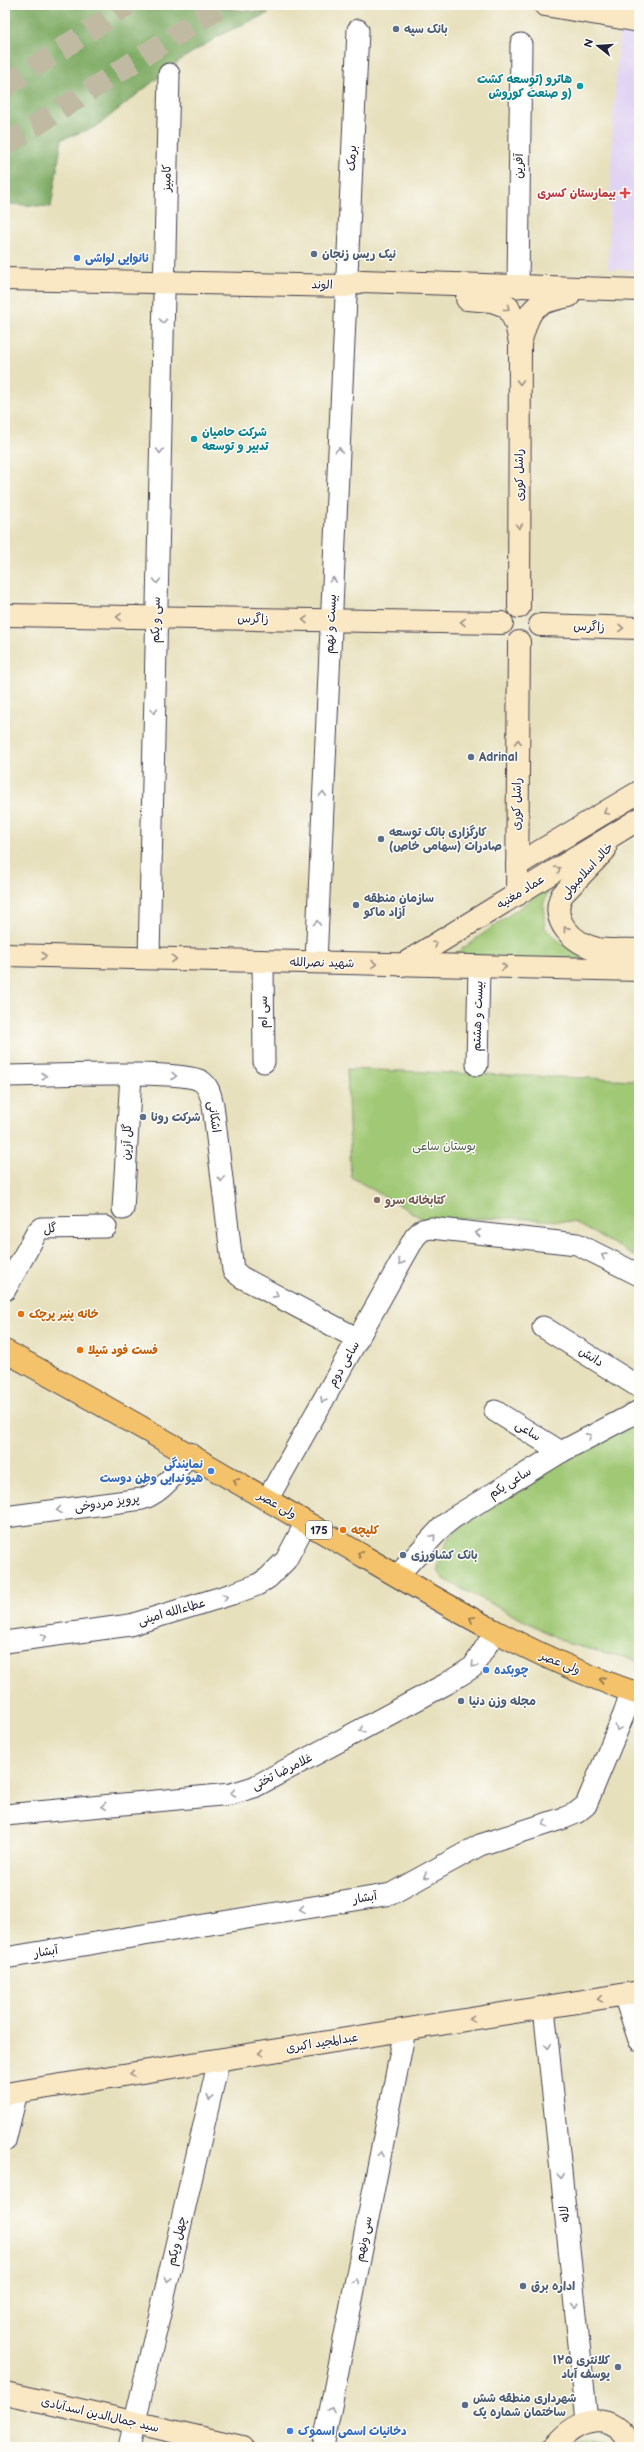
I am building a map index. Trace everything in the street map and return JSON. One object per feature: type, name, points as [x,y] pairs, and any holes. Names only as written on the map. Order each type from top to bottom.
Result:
[{"type":"main road","name":"ولی عصر","points":[[5,1351],[189,1453],[495,1632],[551,1660],[635,1692]]},
{"type":"street","points":[[545,5],[639,22]]},
{"type":"street","name":"برمک","points":[[346,286],[358,30]]},
{"type":"street","name":"آفرین","points":[[518,287],[521,44]]},
{"type":"street","name":"کامبیز","points":[[164,282],[169,74]]},
{"type":"street","name":"الوند","points":[[5,279],[346,286],[362,281],[639,290]]},
{"type":"street","name":"سی و یکم","points":[[149,958],[164,282]]},
{"type":"street","points":[[346,286],[365,295],[492,300],[508,306],[513,312],[520,344]]},
{"type":"street","name":"بیست و نهم","points":[[316,962],[346,286]]},
{"type":"street","points":[[520,344],[527,320],[537,305],[545,300],[597,288]]},
{"type":"street","name":"راشل کوری","points":[[519,606],[520,344]]},
{"type":"street","points":[[519,606],[540,625],[519,642],[502,623],[519,606]]},
{"type":"street","name":"زاگرس","points":[[5,615],[502,623]]},
{"type":"street","name":"زاگرس","points":[[540,625],[639,628]]},
{"type":"street","name":"راشل کوری","points":[[517,894],[519,642]]},
{"type":"street","name":"عماد مغنیه","points":[[517,865],[639,792]]},
{"type":"street","name":"عماد مغنیه","points":[[402,964],[634,822]]},
{"type":"street","name":"خالد اسلامبولی","points":[[634,822],[568,888],[558,904],[558,917],[564,928],[575,938],[598,949],[639,950]]},
{"type":"street","name":"شهید نصرالله","points":[[5,955],[639,970]]},
{"type":"street","name":"سی ام","points":[[263,961],[264,1062]]},
{"type":"street","name":"بیست و هشتم","points":[[477,1065],[479,966]]},
{"type":"street","name":"اشکانی","points":[[5,1076],[131,1074],[194,1078],[201,1081],[208,1090],[213,1105],[230,1264],[233,1270],[241,1276],[358,1339]]},
{"type":"street","name":"گل آزین","points":[[123,1209],[131,1074]]},
{"type":"street","name":"گل","points":[[5,1290],[37,1232],[41,1228],[106,1227]]},
{"type":"street","name":"ساعی دوم","points":[[267,1500],[415,1237],[422,1230],[430,1228],[577,1244],[639,1274]]},
{"type":"street","name":"دانش","points":[[543,1327],[639,1387]]},
{"type":"street","name":"ساعی","points":[[495,1411],[561,1452]]},
{"type":"street","name":"ساعی یکم","points":[[397,1576],[443,1526],[561,1452],[639,1411]]},
{"type":"street","name":"پرویز مردوخی","points":[[5,1517],[142,1499],[153,1495],[175,1474],[189,1453]]},
{"type":"street","name":"عطاءالله امینی","points":[[5,1642],[130,1625],[251,1587],[268,1578],[280,1568],[306,1522]]},
{"type":"street","name":"غلامرضا تختی","points":[[5,1815],[231,1794],[254,1787],[446,1684],[473,1667],[495,1632]]},
{"type":"street","name":"آبشار","points":[[5,1958],[391,1894],[401,1890],[480,1845],[564,1818],[586,1805],[624,1714],[635,1692]]},
{"type":"street","points":[[632,1994],[639,2040]]},
{"type":"street","name":"عبدالمجید اکبری","points":[[11,2093],[632,1994]]},
{"type":"street","name":"لاله","points":[[544,2008],[587,2421]]},
{"type":"street","name":"سی ونهم","points":[[323,2447],[405,2030]]},
{"type":"street","name":"چهل ویکم","points":[[129,2447],[219,2060]]},
{"type":"street","points":[[5,2141],[11,2093]]},
{"type":"street","name":"سید جمال‌الدین اسدآبادی","points":[[5,2393],[242,2447]]},
{"type":"street","points":[[554,2447],[564,2433],[574,2426],[587,2421],[603,2422],[618,2429],[631,2447]]},
{"type":"shaded area","name":"بیمارستان کسری","points":[[619,33],[639,36],[639,270],[608,269],[613,116]]},
{"type":"green space","points":[[5,5],[193,5],[269,13],[226,32],[183,58],[96,127],[62,139],[51,207],[10,204],[5,188]]},
{"type":"green space","points":[[550,886],[543,905],[545,928],[561,943],[588,962],[448,959]]},
{"type":"green space","name":"بوستان ساعی","points":[[347,1069],[639,1080],[639,1258],[574,1222],[511,1218],[423,1219],[351,1177]]},
{"type":"green space","points":[[639,1417],[639,1661],[569,1644],[443,1579],[439,1572],[438,1565],[449,1536],[565,1454]]},
{"type":"green space","points":[[588,2439],[605,2442],[611,2447],[569,2447],[574,2441]]},
{"type":"tunnel","points":[[5,86],[128,5]]},
{"type":"tunnel","points":[[5,145],[222,5]]},
{"type":"place","name":"بانک سپه","points":[[396,29]]},
{"type":"place","name":"هاترو (توسعه کشت و صنعت کوروش)","points":[[580,86]]},
{"type":"place","name":"بیمارستان کسری","points":[[625,193]]},
{"type":"place","name":"نیک ریس زنجان","points":[[314,254]]},
{"type":"place","name":"نانوایی لواشی","points":[[77,258]]},
{"type":"place","name":"شرکت حامیان تدبیر و توسعه","points":[[194,439]]},
{"type":"place","name":"Adrinal","points":[[471,757]]},
{"type":"place","name":"کارگزاری بانک توسعه صادرات (سهامی خاص)","points":[[381,839]]},
{"type":"place","name":"سازمان منطقه آزاد ماکو","points":[[356,905]]},
{"type":"place","name":"شرکت رونا","points":[[143,1117]]},
{"type":"place","name":"کتابخانه سرو","points":[[377,1200]]},
{"type":"place","name":"خانه پنیر پرچک","points":[[21,1314]]},
{"type":"place","name":"فست فود شیلا","points":[[80,1350]]},
{"type":"place","name":"نمایندگی هیوندایی وطن دوست","points":[[211,1471]]},
{"type":"place","name":"کلپچه","points":[[343,1530]]},
{"type":"place","name":"بانک کشاورزی","points":[[403,1555]]},
{"type":"place","name":"چوبکده","points":[[486,1670]]},
{"type":"place","name":"مجله وزن دنیا","points":[[461,1701]]},
{"type":"place","name":"اداره برق","points":[[523,2286]]},
{"type":"place","name":"کلانتری ۱۲۵ یوسف آباد","points":[[618,2367]]},
{"type":"place","name":"شهرداری منطقه شش ساختمان شماره یک","points":[[465,2405]]},
{"type":"place","name":"دخانیات اسمی اسموک","points":[[290,2431]]}]
